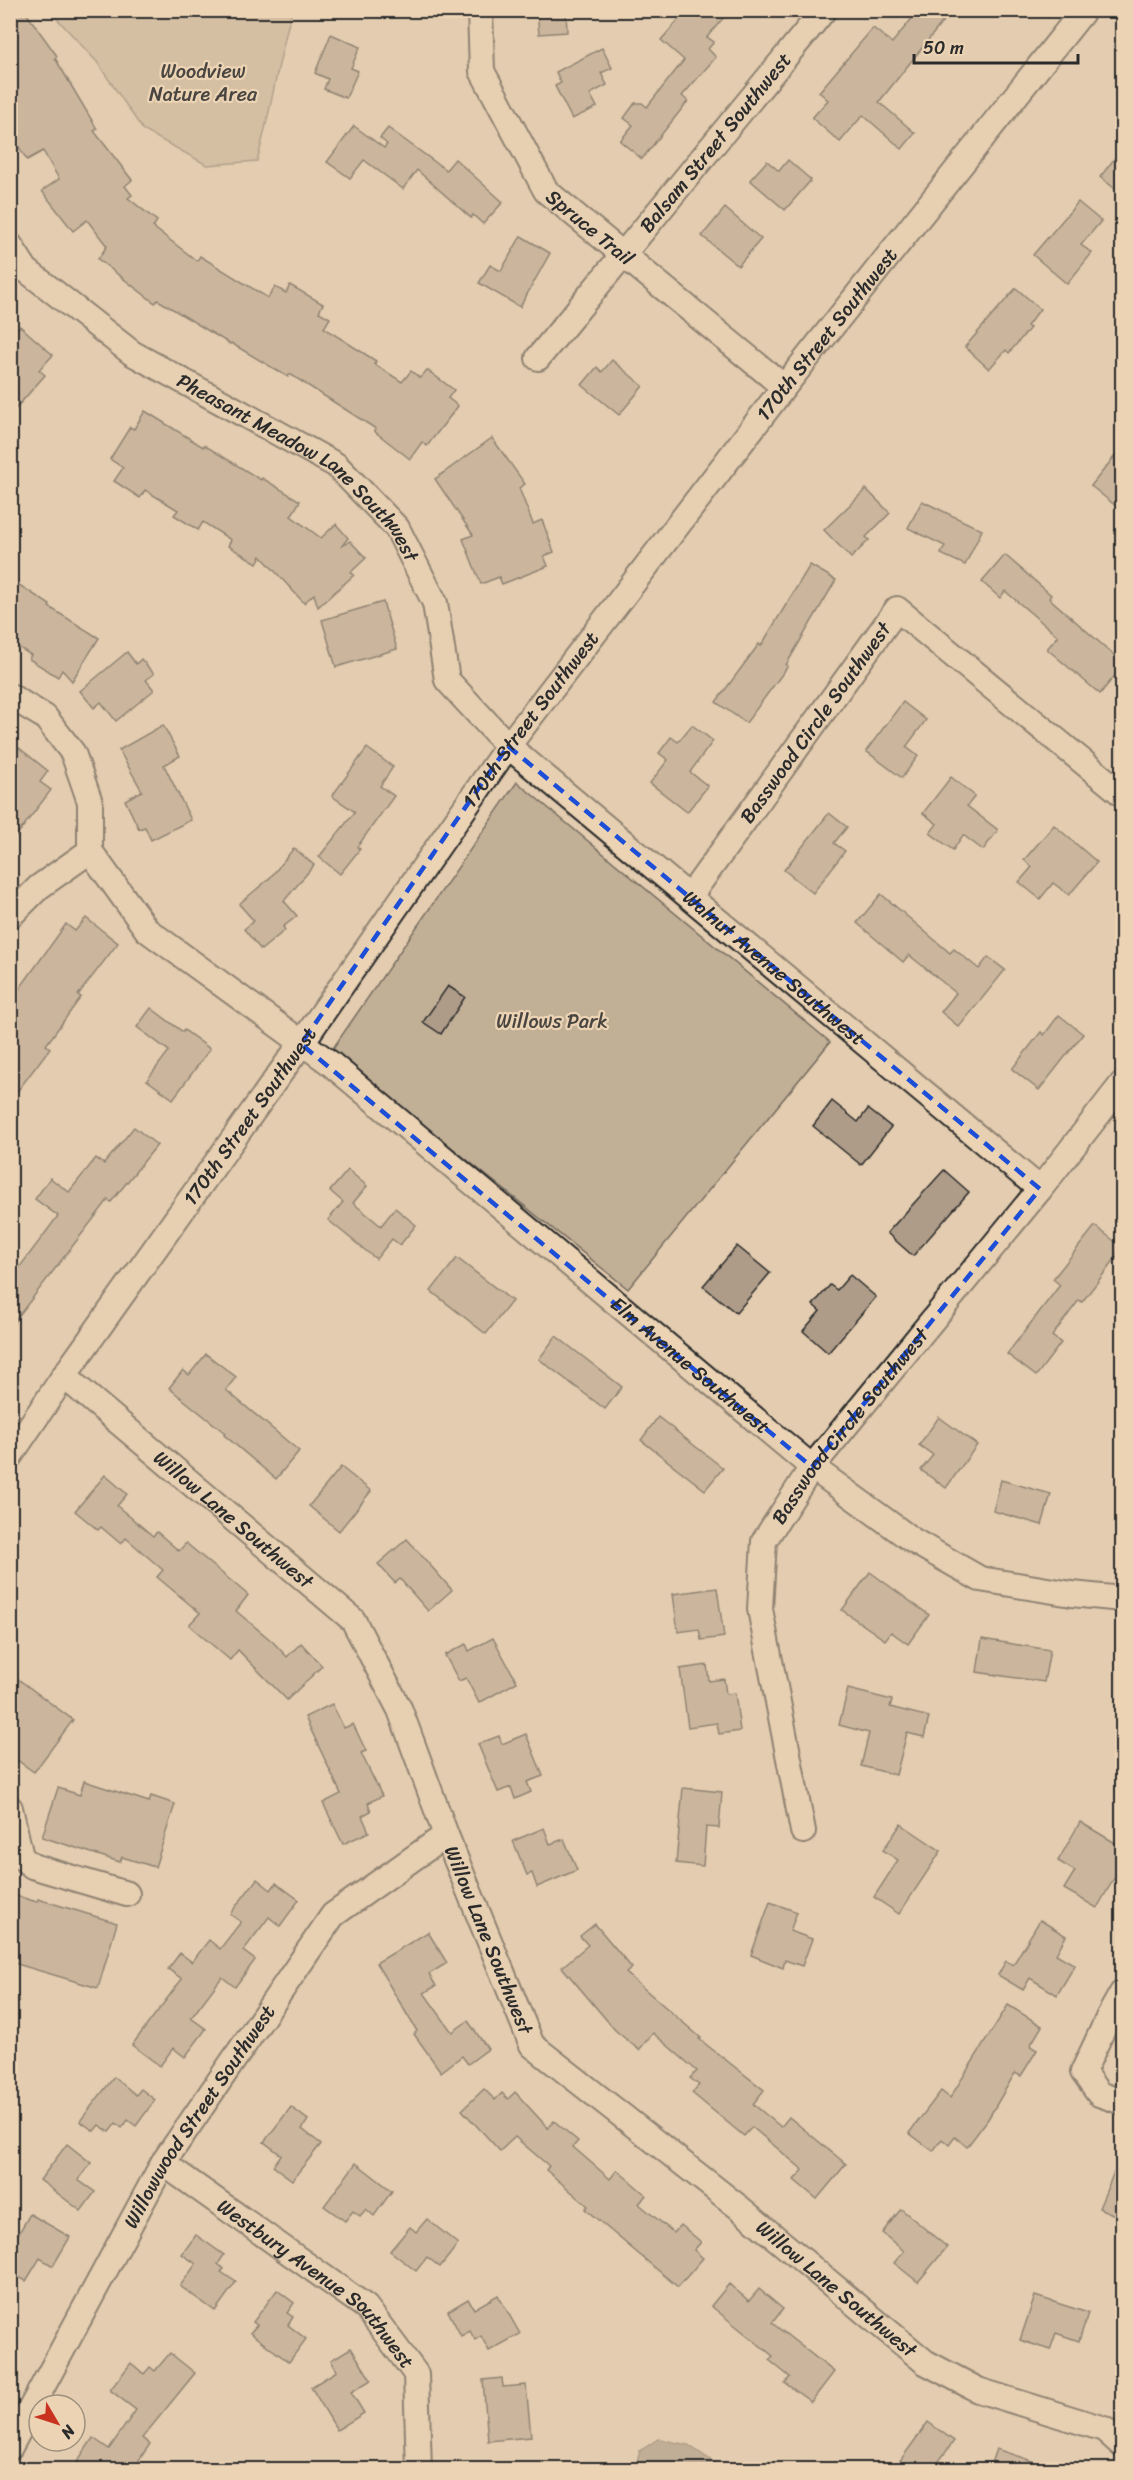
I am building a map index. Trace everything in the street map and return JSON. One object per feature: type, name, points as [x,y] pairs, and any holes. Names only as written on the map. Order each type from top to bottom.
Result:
[{"type":"street","name":"Spruce Trail","points":[[480,10],[482,71],[546,191],[784,387]]},
{"type":"street","name":"Balsam Street Southwest","points":[[538,358],[824,10]]},
{"type":"street","name":"170th Street Southwest","points":[[10,1456],[508,746],[784,387],[1084,10]]},
{"type":"street","name":"Pheasant Meadow Lane Southwest","points":[[10,245],[26,270],[132,353],[336,465],[397,528],[435,603],[447,680],[508,746]]},
{"type":"street","name":"Basswood Circle Southwest","points":[[690,896],[897,609],[1122,794]]},
{"type":"street","points":[[10,696],[45,717],[73,753],[90,802],[90,851],[39,887],[10,916]]},
{"type":"street","name":"Walnut Avenue Southwest","points":[[508,746],[1040,1189]]},
{"type":"street","name":"Elm Avenue Southwest","points":[[90,851],[147,930],[330,1063],[812,1467],[912,1540],[980,1580],[1122,1599]]},
{"type":"street","name":"Basswood Circle Southwest","points":[[803,1831],[760,1609],[764,1540],[812,1467],[1040,1189],[1122,1084]]},
{"type":"street","name":"Willow Lane Southwest","points":[[64,1376],[353,1620],[400,1710],[446,1835],[532,2045],[741,2209],[925,2362],[978,2390],[1104,2429],[1122,2445]]},
{"type":"street","points":[[10,1808],[21,1857],[32,1866],[127,1894]]},
{"type":"street","name":"Willowwood Street Southwest","points":[[10,2447],[163,2163],[333,1915],[446,1835]]},
{"type":"street","points":[[1122,1993],[1108,2016],[1083,2072],[1099,2094],[1122,2102]]},
{"type":"street","name":"Westbury Avenue Southwest","points":[[163,2163],[366,2307],[416,2374],[419,2469]]},
{"type":"highlighted area","points":[[508,746],[1040,1189],[812,1467],[301,1044]]},
{"type":"green space","name":"Woodview Nature Area","points":[[50,11],[292,11],[257,161],[207,165],[143,130],[97,62]]},
{"type":"green space","name":"Willows Park","points":[[517,782],[830,1042],[628,1289],[331,1051]]},
{"type":"shaded area","points":[[658,2439],[688,2445],[724,2469],[635,2469],[640,2451]]},
{"type":"building","points":[[24,10],[57,56],[55,58],[97,129],[94,131],[132,180],[125,186],[132,195],[128,198],[157,221],[153,227],[197,261],[200,256],[268,298],[275,287],[286,293],[290,285],[323,304],[319,312],[330,318],[324,328],[376,361],[374,364],[402,382],[411,371],[420,378],[427,370],[454,390],[448,398],[458,406],[427,446],[422,442],[410,459],[374,431],[376,429],[290,374],[288,377],[158,300],[155,303],[98,259],[107,246],[87,220],[73,231],[42,191],[59,179],[43,151],[27,160],[10,133],[10,18]]},
{"type":"building","points":[[537,10],[566,10],[567,32],[539,34]]},
{"type":"building","points":[[687,10],[730,10],[707,37],[714,42],[708,49],[716,57],[682,96],[688,101],[642,159],[620,141],[633,125],[624,118],[635,103],[642,103],[647,107],[684,60],[661,40]]},
{"type":"building","points":[[919,10],[952,10],[879,102],[915,133],[902,149],[863,115],[840,142],[812,118],[828,100],[819,92],[873,28],[892,43]]},
{"type":"building","points":[[331,34],[360,47],[351,68],[358,71],[346,98],[324,89],[328,79],[315,73]]},
{"type":"building","points":[[602,48],[612,68],[601,73],[607,85],[590,94],[597,107],[572,119],[555,86],[561,83],[556,72]]},
{"type":"building","points":[[354,126],[384,148],[387,144],[380,138],[388,128],[446,170],[455,159],[503,202],[483,224],[473,215],[471,218],[417,170],[403,189],[364,160],[350,178],[327,162]]},
{"type":"building","points":[[1122,149],[1122,194],[1100,177]]},
{"type":"building","points":[[788,160],[811,180],[785,210],[750,180],[767,161],[779,171]]},
{"type":"building","points":[[1078,202],[1101,221],[1081,245],[1092,253],[1067,284],[1033,255]]},
{"type":"building","points":[[725,208],[761,239],[738,266],[702,236]]},
{"type":"building","points":[[521,236],[550,253],[520,307],[479,283],[490,265],[501,271]]},
{"type":"building","points":[[1016,288],[1040,309],[1027,326],[1030,328],[1009,353],[1006,350],[989,369],[965,347]]},
{"type":"building","points":[[20,326],[53,355],[39,370],[45,375],[10,415],[10,337]]},
{"type":"building","points":[[612,360],[643,386],[619,415],[582,385],[597,367],[602,372]]},
{"type":"building","points":[[145,411],[203,447],[204,445],[300,501],[291,516],[321,538],[336,524],[348,538],[341,547],[350,541],[366,558],[351,572],[354,575],[318,607],[314,594],[304,603],[261,556],[257,563],[228,546],[231,540],[203,522],[198,530],[174,515],[178,510],[145,490],[140,498],[114,481],[123,468],[110,459],[130,427],[134,429]]},
{"type":"building","points":[[492,438],[525,484],[519,488],[533,524],[542,520],[554,552],[544,556],[548,566],[502,584],[499,577],[481,584],[463,539],[473,535],[435,479]]},
{"type":"building","points":[[1122,447],[1122,511],[1091,486]]},
{"type":"building","points":[[866,489],[890,513],[866,537],[869,540],[851,558],[824,530]]},
{"type":"building","points":[[922,501],[982,530],[965,565],[941,554],[945,546],[908,528]]},
{"type":"building","points":[[1005,555],[1051,595],[1049,598],[1122,662],[1122,667],[1100,694],[1047,649],[1058,636],[1005,591],[1000,598],[982,582]]},
{"type":"building","points":[[810,565],[836,580],[786,665],[788,666],[746,723],[716,702],[759,644],[761,646]]},
{"type":"building","points":[[10,579],[99,638],[72,681],[62,670],[58,677],[29,659],[31,655],[10,642]]},
{"type":"building","points":[[383,602],[397,649],[336,667],[322,620]]},
{"type":"building","points":[[127,652],[136,664],[141,659],[154,674],[146,680],[154,690],[116,721],[101,702],[94,708],[80,691]]},
{"type":"building","points":[[903,702],[926,720],[906,747],[918,756],[902,778],[866,751]]},
{"type":"building","points":[[163,725],[180,756],[164,765],[191,820],[151,840],[145,827],[139,829],[125,800],[142,791],[119,750]]},
{"type":"building","points":[[692,725],[713,741],[690,772],[708,786],[687,812],[650,783],[668,760],[659,753],[671,737],[678,742]]},
{"type":"building","points":[[18,747],[48,771],[40,782],[51,790],[10,844],[10,757]]},
{"type":"building","points":[[367,748],[393,767],[380,786],[394,796],[357,847],[360,849],[340,874],[319,857],[355,812],[332,796]]},
{"type":"building","points":[[951,777],[975,796],[967,806],[998,830],[983,850],[963,835],[953,850],[930,833],[937,824],[923,813]]},
{"type":"building","points":[[829,813],[847,827],[834,843],[845,851],[813,893],[784,870]]},
{"type":"building","points":[[1054,825],[1097,862],[1069,895],[1053,883],[1040,899],[1019,882],[1032,867],[1024,860]]},
{"type":"building","points":[[294,848],[314,865],[284,901],[297,916],[283,927],[285,930],[261,950],[244,929],[254,921],[239,904],[270,878]]},
{"type":"building","points":[[881,894],[950,953],[954,949],[979,969],[988,957],[1005,970],[959,1027],[941,1012],[956,993],[909,955],[903,962],[857,923]]},
{"type":"building","points":[[86,918],[118,943],[78,995],[81,997],[46,1045],[50,1048],[10,1101],[10,1002],[66,924],[75,931]]},
{"type":"building","points":[[448,986],[465,997],[441,1034],[423,1022]]},
{"type":"building","points":[[151,1008],[210,1049],[173,1099],[147,1080],[169,1051],[137,1027]]},
{"type":"building","points":[[1059,1015],[1083,1034],[1039,1090],[1012,1069],[1041,1032],[1044,1035]]},
{"type":"building","points":[[832,1101],[858,1122],[868,1109],[891,1127],[861,1165],[813,1126]]},
{"type":"building","points":[[134,1127],[157,1145],[111,1202],[108,1200],[10,1327],[10,1280],[58,1216],[35,1199],[50,1178],[69,1192],[96,1158],[104,1164]]},
{"type":"building","points":[[348,1170],[367,1186],[353,1203],[381,1226],[395,1208],[416,1225],[400,1245],[392,1239],[376,1259],[328,1220],[343,1202],[330,1191]]},
{"type":"building","points":[[944,1170],[969,1192],[913,1256],[887,1233]]},
{"type":"building","points":[[1095,1226],[1122,1247],[1122,1250],[1082,1302],[1079,1300],[1052,1336],[1061,1343],[1036,1376],[1007,1354],[1060,1285],[1053,1279]]},
{"type":"building","points":[[737,1246],[770,1273],[736,1313],[703,1286]]},
{"type":"building","points":[[457,1258],[512,1301],[486,1334],[431,1291]]},
{"type":"building","points":[[850,1275],[876,1297],[828,1353],[803,1331],[820,1311],[813,1305],[830,1285],[837,1290]]},
{"type":"building","points":[[556,1336],[622,1387],[605,1409],[539,1359]]},
{"type":"building","points":[[206,1354],[236,1377],[226,1390],[299,1451],[276,1479],[224,1435],[225,1433],[169,1388],[183,1370],[189,1375]]},
{"type":"building","points":[[658,1417],[723,1468],[705,1490],[641,1440]]},
{"type":"building","points":[[939,1417],[977,1445],[946,1488],[921,1470],[933,1455],[919,1445]]},
{"type":"building","points":[[341,1467],[371,1491],[339,1531],[309,1506]]},
{"type":"building","points":[[105,1475],[127,1494],[117,1506],[153,1536],[157,1532],[179,1551],[186,1543],[248,1595],[236,1611],[287,1657],[301,1643],[322,1666],[287,1700],[238,1650],[230,1660],[189,1625],[200,1613],[157,1577],[163,1570],[126,1538],[121,1544],[101,1527],[98,1530],[75,1511]]},
{"type":"building","points":[[1001,1480],[1051,1494],[1042,1525],[993,1511]]},
{"type":"building","points":[[407,1539],[452,1590],[428,1611],[400,1579],[395,1583],[378,1564]]},
{"type":"building","points":[[870,1572],[929,1615],[908,1644],[891,1632],[885,1640],[842,1610]]},
{"type":"building","points":[[717,1588],[724,1637],[701,1640],[699,1629],[678,1632],[673,1594]]},
{"type":"building","points":[[493,1638],[517,1682],[479,1703],[466,1678],[459,1681],[445,1655],[466,1644],[469,1651]]},
{"type":"building","points":[[982,1639],[1050,1650],[1044,1682],[977,1672]]},
{"type":"building","points":[[707,1665],[709,1681],[724,1679],[726,1694],[735,1693],[740,1731],[719,1734],[717,1723],[688,1727],[680,1669]]},
{"type":"building","points":[[10,1673],[73,1720],[34,1772],[10,1755]]},
{"type":"building","points":[[848,1689],[892,1700],[890,1707],[929,1717],[924,1737],[907,1733],[896,1775],[861,1766],[869,1733],[839,1725]]},
{"type":"building","points":[[332,1704],[344,1728],[353,1724],[366,1751],[361,1753],[382,1796],[368,1803],[371,1811],[362,1816],[369,1832],[343,1844],[323,1803],[341,1794],[305,1717]]},
{"type":"building","points":[[526,1734],[543,1776],[527,1782],[531,1792],[515,1799],[511,1787],[498,1792],[478,1744],[499,1736],[502,1744]]},
{"type":"building","points":[[84,1781],[149,1802],[151,1796],[175,1804],[155,1867],[122,1857],[120,1862],[42,1837],[58,1788],[80,1795]]},
{"type":"building","points":[[683,1788],[722,1792],[719,1828],[706,1827],[703,1866],[676,1863]]},
{"type":"building","points":[[1080,1822],[1122,1847],[1122,1879],[1116,1875],[1097,1908],[1064,1889],[1075,1871],[1058,1861]]},
{"type":"building","points":[[901,1824],[941,1851],[899,1914],[874,1897],[898,1860],[883,1850]]},
{"type":"building","points":[[544,1828],[550,1844],[564,1839],[577,1870],[537,1887],[532,1873],[527,1875],[513,1841]]},
{"type":"building","points":[[257,1879],[271,1890],[276,1883],[299,1900],[280,1926],[269,1917],[243,1951],[255,1960],[235,1987],[222,1977],[191,2018],[206,2029],[185,2057],[173,2048],[160,2066],[132,2045],[182,1979],[168,1969],[180,1953],[192,1962],[209,1940],[220,1949],[241,1922],[230,1914]]},
{"type":"building","points":[[10,1894],[37,1902],[38,1899],[117,1923],[98,1988],[10,1962]]},
{"type":"building","points":[[770,1902],[797,1912],[790,1931],[812,1939],[802,1966],[785,1960],[783,1968],[751,1955]]},
{"type":"building","points":[[1040,1920],[1066,1936],[1056,1954],[1075,1965],[1057,1995],[1030,1978],[1023,1990],[998,1975],[1006,1961],[1013,1965]]},
{"type":"building","points":[[595,1924],[632,1968],[626,1973],[701,2038],[699,2039],[764,2090],[753,2104],[781,2127],[789,2117],[846,2164],[817,2199],[794,2180],[803,2170],[752,2127],[744,2136],[692,2093],[699,2085],[690,2078],[697,2071],[653,2033],[639,2050],[615,2030],[562,1967],[588,1945],[580,1936]]},
{"type":"building","points":[[428,1932],[447,1963],[429,1974],[436,1986],[424,1993],[452,2032],[468,2021],[488,2049],[468,2064],[462,2056],[441,2072],[414,2034],[417,2031],[376,1963]]},
{"type":"building","points":[[1008,2005],[1042,2026],[1030,2046],[1037,2050],[1021,2076],[1015,2073],[988,2119],[967,2147],[955,2137],[949,2145],[942,2139],[933,2151],[909,2133],[941,2091],[950,2098]]},
{"type":"building","points":[[114,2077],[136,2095],[141,2089],[155,2100],[136,2126],[128,2120],[122,2128],[116,2123],[109,2132],[99,2125],[94,2131],[80,2121]]},
{"type":"building","points":[[484,2089],[495,2100],[502,2093],[508,2099],[515,2092],[548,2128],[554,2121],[578,2141],[573,2147],[610,2179],[617,2170],[646,2195],[639,2204],[674,2233],[681,2225],[701,2242],[694,2250],[703,2258],[678,2287],[585,2209],[588,2206],[546,2170],[549,2166],[515,2137],[500,2151],[462,2110]]},
{"type":"building","points":[[291,2107],[308,2120],[302,2129],[321,2144],[292,2180],[273,2166],[281,2155],[264,2142]]},
{"type":"building","points":[[67,2144],[91,2163],[78,2180],[95,2192],[81,2211],[40,2180]]},
{"type":"building","points":[[1122,2153],[1122,2218],[1099,2208]]},
{"type":"building","points":[[356,2163],[392,2191],[374,2216],[366,2209],[360,2216],[353,2211],[345,2221],[324,2206]]},
{"type":"building","points":[[901,2209],[947,2247],[918,2282],[894,2263],[904,2251],[882,2233]]},
{"type":"building","points":[[30,2214],[70,2237],[53,2266],[40,2258],[26,2281],[10,2272],[10,2248]]},
{"type":"building","points":[[427,2219],[458,2244],[440,2267],[427,2257],[416,2271],[390,2251],[410,2227],[416,2232]]},
{"type":"building","points":[[196,2235],[224,2255],[218,2264],[224,2269],[221,2272],[236,2282],[215,2311],[180,2286],[196,2264],[182,2254]]},
{"type":"building","points":[[729,2284],[749,2301],[759,2289],[783,2309],[772,2323],[834,2372],[811,2402],[785,2383],[790,2377],[769,2360],[773,2356],[711,2306]]},
{"type":"building","points":[[277,2290],[294,2303],[287,2313],[293,2317],[288,2325],[306,2339],[289,2362],[250,2333],[257,2325],[253,2322]]},
{"type":"building","points":[[498,2295],[520,2334],[489,2351],[481,2336],[475,2340],[470,2331],[461,2336],[448,2311],[468,2299],[474,2309]]},
{"type":"building","points":[[1035,2296],[1088,2313],[1079,2341],[1056,2333],[1050,2350],[1020,2340]]},
{"type":"building","points":[[351,2348],[371,2380],[351,2392],[364,2413],[337,2430],[311,2387],[337,2371],[331,2360]]},
{"type":"building","points":[[170,2353],[195,2373],[142,2438],[150,2444],[133,2469],[88,2469],[77,2462],[83,2453],[87,2453],[87,2447],[93,2438],[109,2449],[136,2410],[110,2390],[131,2363],[144,2374],[150,2367],[155,2371]]},
{"type":"building","points":[[502,2378],[503,2387],[526,2385],[531,2437],[488,2441],[483,2380]]},
{"type":"building","points":[[928,2422],[954,2441],[933,2469],[894,2469]]},
{"type":"building","points":[[996,2449],[1047,2466],[1046,2469],[989,2469]]}]
